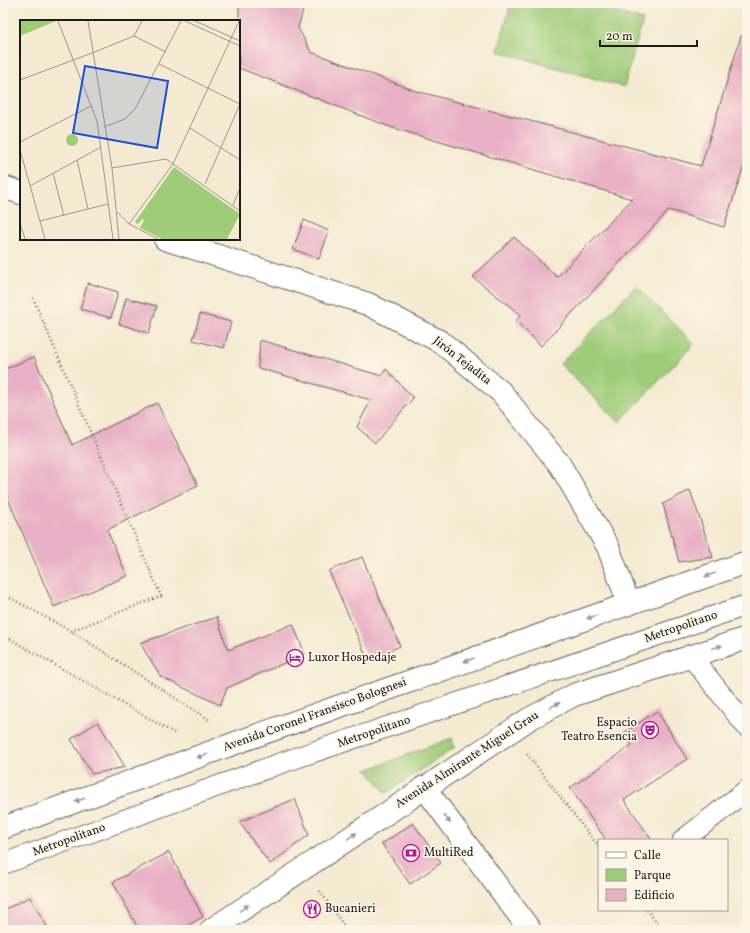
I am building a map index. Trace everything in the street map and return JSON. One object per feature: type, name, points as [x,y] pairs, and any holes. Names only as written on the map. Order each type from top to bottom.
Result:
[{"type":"main road","points":[[3,187],[20,193]]},
{"type":"main road","name":"Jirón Tejadita","points":[[168,240],[368,304],[442,342],[501,392],[560,465],[608,547],[629,604]]},
{"type":"main road","name":"Avenida Coronel Fransisco Bolognesi","points":[[3,828],[241,741],[747,562]]},
{"type":"main road","name":"Avenida Almirante Miguel Grau","points":[[211,930],[424,787],[529,719],[574,695],[690,655],[747,638]]},
{"type":"main road","points":[[424,787],[530,930]]},
{"type":"lane","name":"Metropolitano","points":[[3,864],[284,762],[747,605]]},
{"type":"lane","points":[[690,655],[747,727]]},
{"type":"lane","points":[[684,839],[747,790]]},
{"type":"path","points":[[33,298],[162,596],[71,631]]},
{"type":"path","points":[[3,594],[71,631],[241,741]]},
{"type":"path","points":[[3,635],[209,753]]},
{"type":"path","points":[[510,731],[598,846]]},
{"type":"path","points":[[304,867],[347,930]]},
{"type":"path","points":[[648,911],[662,930]]},
{"type":"green space","points":[[511,3],[583,3],[643,20],[624,87],[498,51]]},
{"type":"green space","points":[[636,286],[694,344],[619,422],[560,364]]},
{"type":"green space","points":[[452,738],[454,748],[386,793],[367,770]]},
{"type":"building","points":[[239,3],[305,3],[298,28],[311,52],[416,91],[701,166],[741,36],[747,37],[747,156],[724,227],[669,210],[541,346],[516,321],[521,315],[473,277],[514,237],[557,277],[632,199],[390,127],[240,68]]},
{"type":"building","points":[[304,220],[329,231],[319,259],[293,249]]},
{"type":"building","points":[[88,283],[118,292],[111,318],[80,309]]},
{"type":"building","points":[[126,298],[157,306],[149,333],[119,324]]},
{"type":"building","points":[[200,314],[231,322],[224,348],[193,340]]},
{"type":"building","points":[[260,340],[382,376],[386,369],[413,398],[375,443],[357,427],[371,400],[258,368]]},
{"type":"building","points":[[34,357],[72,445],[157,403],[198,485],[107,530],[127,576],[54,607],[3,487],[3,370]]},
{"type":"building","points":[[690,490],[713,557],[679,562],[663,504]]},
{"type":"building","points":[[362,557],[400,646],[368,660],[329,571]]},
{"type":"building","points":[[217,617],[228,650],[293,624],[305,654],[227,688],[220,705],[161,677],[140,643]]},
{"type":"building","points":[[657,711],[687,759],[624,800],[651,839],[605,839],[570,788],[632,745],[625,732]]},
{"type":"building","points":[[98,722],[125,767],[92,774],[71,739]]},
{"type":"building","points":[[295,799],[309,835],[270,864],[239,822]]},
{"type":"building","name":"MultiRed","points":[[413,823],[441,863],[410,884],[382,844]]},
{"type":"building","points":[[169,852],[203,917],[180,930],[139,930],[113,882]]},
{"type":"building","points":[[30,897],[49,930],[3,930],[3,910]]},
{"type":"place","name":"Luxor Hospedaje","points":[[295,658]]},
{"type":"place","name":"Espacio Teatro Esencia","points":[[650,730]]},
{"type":"place","name":"MultiRed","points":[[411,853]]},
{"type":"place","name":"Bucanieri","points":[[312,909]]}]
